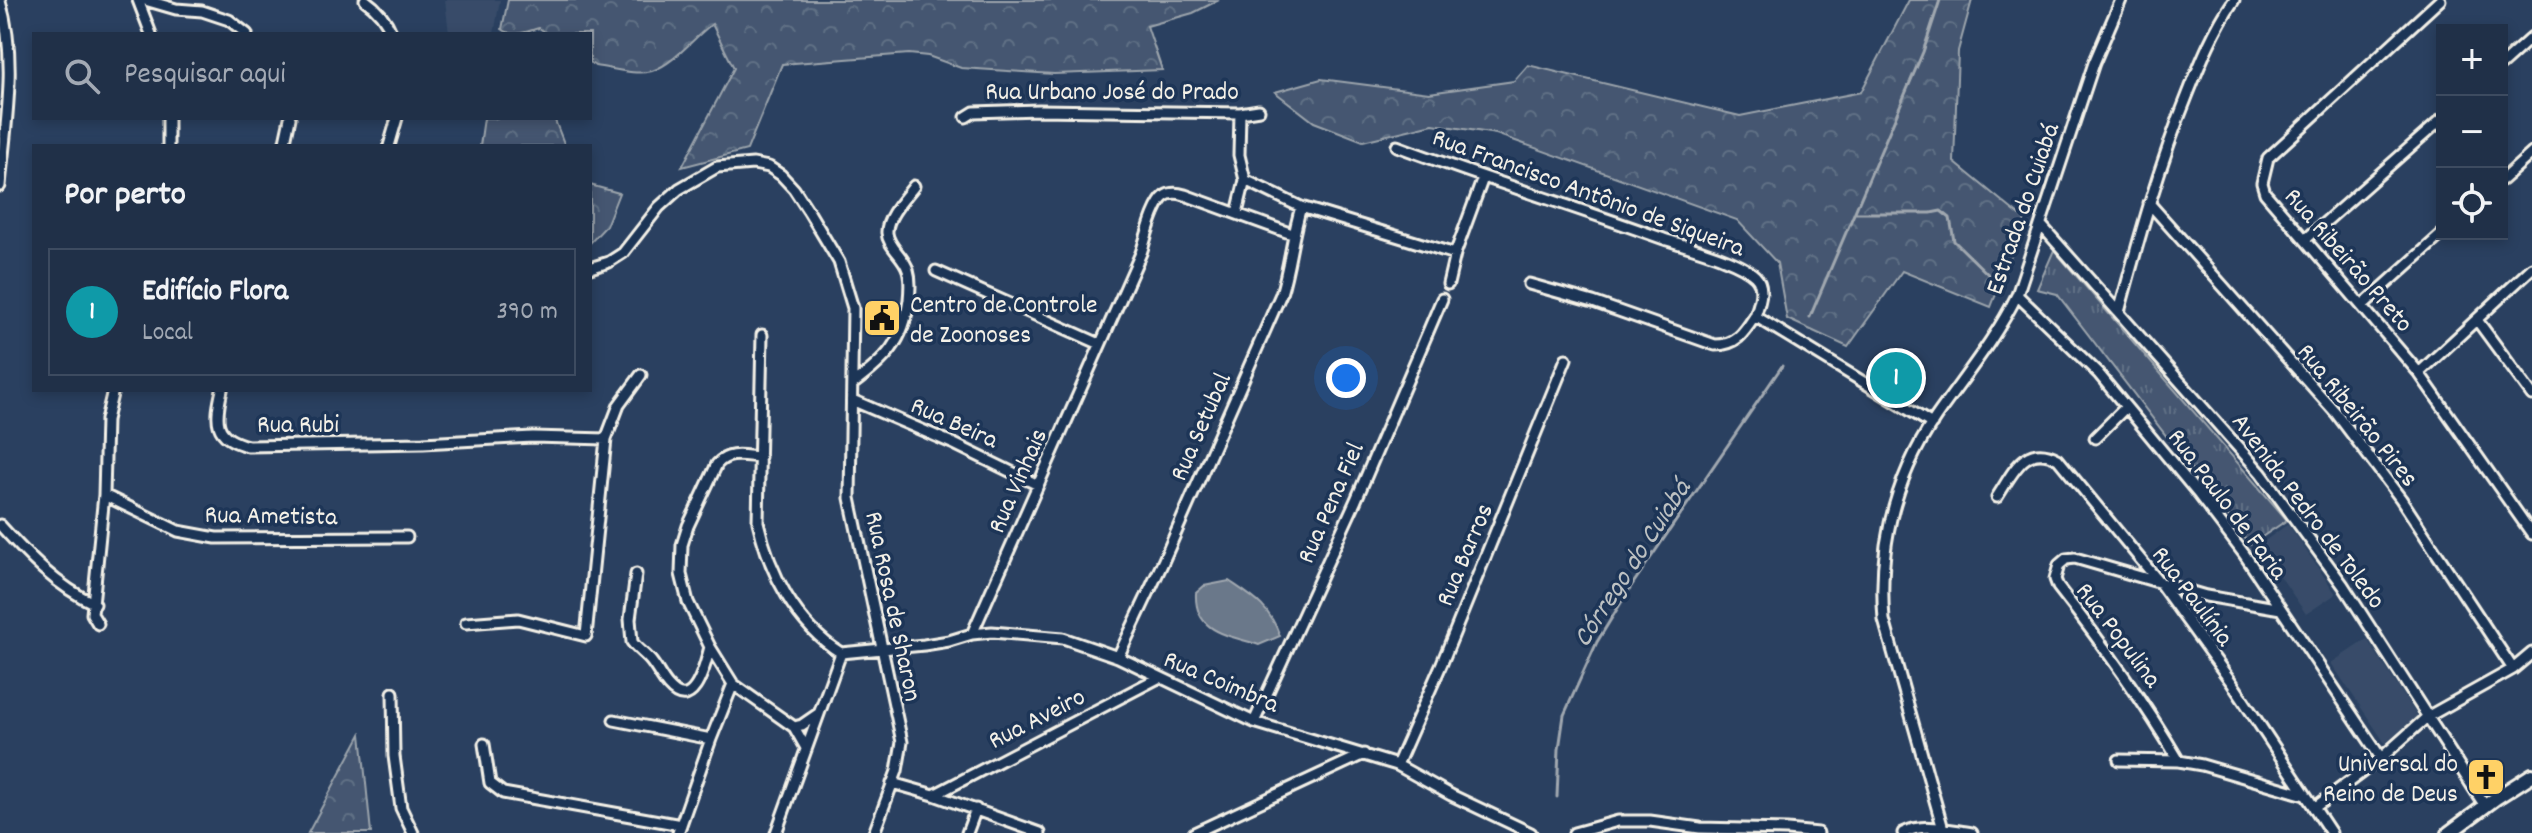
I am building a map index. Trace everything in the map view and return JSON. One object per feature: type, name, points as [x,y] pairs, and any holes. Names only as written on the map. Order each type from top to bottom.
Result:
[{"type":"street","points":[[138,0],[150,32]]},
{"type":"street","points":[[145,0],[176,9],[202,11],[229,20],[244,32]]},
{"type":"street","points":[[365,0],[376,7],[391,32]]},
{"type":"street","name":"Estrada do Cuiabá","points":[[1943,829],[1884,620],[1881,586],[1884,545],[1895,503],[1912,460],[1932,424],[2006,317],[2017,295],[2094,63],[2121,0]]},
{"type":"street","points":[[2119,312],[2171,134],[2204,55],[2234,0]]},
{"type":"street","name":"Rua Ribeirão Preto","points":[[2440,0],[2268,158],[2262,183],[2265,193],[2419,373],[2532,534]]},
{"type":"street","points":[[0,1],[7,32],[9,80],[0,186]]},
{"type":"street","points":[[2508,59],[2532,37]]},
{"type":"street","name":"Rua Urbano José do Prado","points":[[966,117],[974,112],[1039,110],[1240,113],[1259,110]]},
{"type":"street","points":[[1240,113],[1239,155],[1245,180],[1237,213],[1292,234]]},
{"type":"street","points":[[168,120],[168,144]]},
{"type":"street","points":[[284,144],[290,120]]},
{"type":"street","points":[[390,144],[396,120]]},
{"type":"street","points":[[2305,240],[2436,124]]},
{"type":"street","name":"Rua Francisco Antônio de Siqueira","points":[[1397,146],[1734,263],[1758,278],[1761,298],[1755,316]]},
{"type":"street","points":[[2508,175],[2532,153]]},
{"type":"street","name":"Rua Rosa de Sharon","points":[[592,267],[623,253],[659,207],[679,189],[717,167],[734,164],[769,167],[781,175],[794,189],[839,262],[853,308],[852,514],[902,742],[901,757],[874,833]]},
{"type":"street","points":[[1448,284],[1455,254],[1483,178]]},
{"type":"street","points":[[1245,180],[1301,207],[1455,254]]},
{"type":"street","points":[[853,384],[884,359],[903,329],[910,286],[908,271],[886,230],[914,186]]},
{"type":"street","name":"Rua Vinhais","points":[[972,634],[1162,199],[1174,193],[1237,213]]},
{"type":"street","name":"Rua Ribeirão Pires","points":[[2149,203],[2336,413],[2401,499],[2513,669]]},
{"type":"street","name":"Rua Setubal","points":[[1118,657],[1281,294],[1288,273],[1292,234],[1301,207]]},
{"type":"street","name":"Avenida Pedro de Toledo","points":[[2041,225],[2261,473],[2343,585],[2485,806]]},
{"type":"street","points":[[2362,306],[2436,239]]},
{"type":"street","points":[[2419,373],[2532,268]]},
{"type":"street","points":[[936,271],[1100,344]]},
{"type":"street","points":[[1529,284],[1593,302],[1715,345],[1735,342],[1755,316],[1932,424]]},
{"type":"street","name":"Rua Paulo de Faria","points":[[2017,295],[2082,356],[2199,495],[2244,554],[2381,758]]},
{"type":"street","name":"Rua Pena Fiel","points":[[1254,722],[1356,500],[1442,299]]},
{"type":"street","points":[[2477,320],[2532,395]]},
{"type":"street","points":[[762,335],[758,522],[764,548],[787,596],[814,632],[841,653],[776,833]]},
{"type":"street","name":"Rua Barros","points":[[1397,765],[1566,359]]},
{"type":"street","points":[[466,623],[518,619],[586,636],[606,439],[619,405],[641,375]]},
{"type":"street","points":[[98,624],[92,614],[104,495],[106,420],[113,392]]},
{"type":"street","name":"Rua Rubi","points":[[222,392],[216,414],[224,435],[232,443],[248,446],[423,443],[533,437],[606,439]]},
{"type":"street","name":"Rua Beira","points":[[852,400],[952,443],[1038,485]]},
{"type":"street","points":[[2095,438],[2126,407]]},
{"type":"street","name":"Rua Paulínia","points":[[1997,497],[2028,457],[2038,452],[2058,459],[2159,582],[2232,683],[2331,833]]},
{"type":"street","points":[[760,457],[732,454],[723,457],[717,464],[688,526],[682,545],[681,574],[688,602],[733,684],[794,727],[806,748]]},
{"type":"street","name":"Rua Ametista","points":[[104,495],[178,531],[216,538],[407,537]]},
{"type":"street","points":[[0,525],[37,565],[68,589],[95,604]]},
{"type":"street","name":"Rua Populina","points":[[2179,761],[2148,708],[2058,587],[2055,579],[2059,565],[2066,559],[2075,558],[2206,596],[2281,609]]},
{"type":"street","points":[[636,574],[630,619],[632,642],[652,662],[670,688],[678,694],[693,692],[710,647]]},
{"type":"street","name":"Rua Coimbra","points":[[841,653],[949,641],[972,634],[1017,633],[1063,638],[1118,657],[1254,722],[1397,765],[1531,833]]},
{"type":"street","points":[[2314,808],[2381,758],[2427,717],[2513,669],[2532,653]]},
{"type":"street","name":"Rua Aveiro","points":[[934,795],[1158,678]]},
{"type":"street","points":[[484,744],[490,783],[503,793],[680,829],[733,684]]},
{"type":"street","points":[[393,693],[394,756],[401,808],[413,833]]},
{"type":"street","points":[[794,727],[818,714]]},
{"type":"street","points":[[614,720],[711,739]]},
{"type":"street","points":[[1194,833],[1364,754]]},
{"type":"street","points":[[2119,760],[2179,761],[2202,765],[2305,795]]},
{"type":"street","points":[[2449,833],[2532,775]]},
{"type":"street","points":[[892,783],[1040,833]]},
{"type":"street","points":[[967,833],[976,809]]},
{"type":"street","points":[[1574,833],[1618,821],[1650,821],[1702,830],[1818,833]]},
{"type":"street","points":[[1903,833],[1914,827],[1972,833]]},
{"type":"shaded area","points":[[445,0],[500,0],[494,32],[449,32]]},
{"type":"shaded area","points":[[2288,524],[2336,594],[2306,614],[2259,545]]},
{"type":"shaded area","points":[[1229,581],[1266,610],[1280,636],[1259,645],[1225,635],[1207,624],[1197,606],[1196,593],[1204,586]]},
{"type":"shaded area","points":[[2367,639],[2417,716],[2385,743],[2331,663]]},
{"type":"green space","points":[[508,0],[1219,0],[1193,13],[1147,26],[1162,70],[1054,74],[961,68],[928,56],[909,54],[782,64],[747,150],[682,167],[734,68],[712,24],[676,56],[660,67],[645,72],[595,66],[592,64],[592,32],[545,32],[539,28],[506,32],[502,29]]},
{"type":"green space","points":[[1909,0],[1972,0],[1958,51],[1954,162],[2025,220],[1991,307],[1902,271],[1848,347],[1787,319],[1777,263],[1737,220],[1496,134],[1433,124],[1363,141],[1314,122],[1275,92],[1321,79],[1429,93],[1514,81],[1528,65],[1740,116],[1861,92]]},
{"type":"green space","points":[[484,120],[555,120],[564,144],[480,144]]},
{"type":"green space","points":[[592,186],[619,193],[606,226],[592,241]]},
{"type":"green space","points":[[2054,250],[2287,520],[2250,545],[2057,294],[2037,289]]},
{"type":"green space","points":[[361,734],[371,833],[308,833]]},
{"type":"waterway","points":[[1810,317],[1923,52],[1940,0]]},
{"type":"waterway","points":[[1856,213],[1941,211],[1950,218],[1954,241],[2000,286]]},
{"type":"waterway","name":"Córrego do Cuiabá","points":[[1557,797],[1564,715],[1597,642],[1630,588],[1782,366]]},
{"type":"place","name":"Centro de Controle de Zoonoses","points":[[882,318]]},
{"type":"place","name":"Edifício Flora","points":[[1896,378]]},
{"type":"place","name":"Universal do Reino de Deus","points":[[2486,777]]}]
